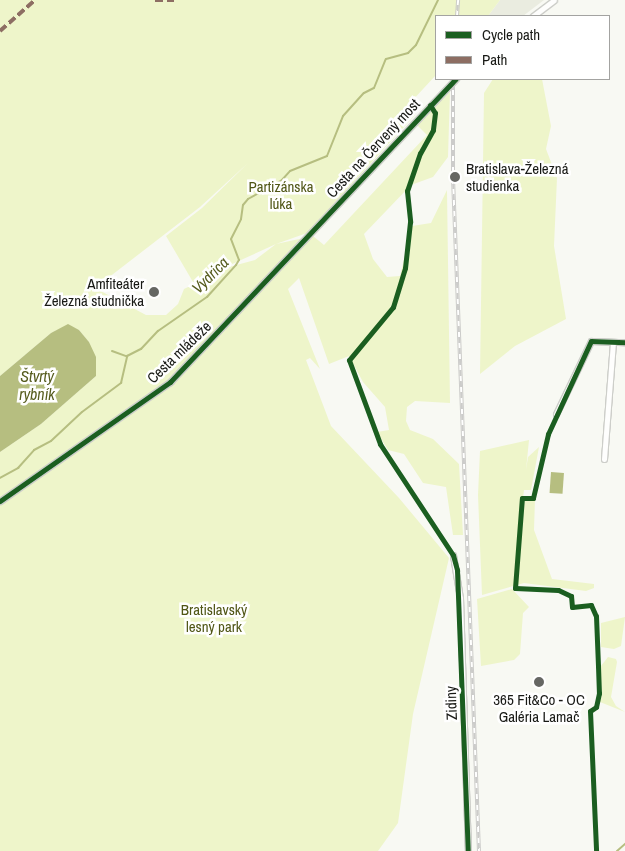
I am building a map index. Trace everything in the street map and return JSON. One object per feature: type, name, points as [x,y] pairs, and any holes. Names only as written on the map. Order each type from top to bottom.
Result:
[{"type":"street","points":[[534,15],[554,0]]},
{"type":"street","name":"Cesta na Červený most","points":[[309,235],[455,80]]},
{"type":"street","name":"Cesta mládeže","points":[[0,501],[170,382],[309,235]]},
{"type":"street","points":[[556,414],[591,341],[625,342]]},
{"type":"street","points":[[604,460],[613,342]]},
{"type":"street","name":"Zidiny","points":[[453,554],[460,598],[468,851]]},
{"type":"shaded area","points":[[500,0],[544,0],[524,15],[489,15]]},
{"type":"green space","name":"Bratislavský lesný park","points":[[0,0],[500,0],[489,15],[435,15],[435,76],[411,102],[415,115],[307,233],[276,244],[313,236],[324,245],[427,135],[416,124],[450,92],[448,157],[433,177],[411,185],[364,234],[373,259],[387,277],[400,276],[412,226],[431,223],[447,190],[450,403],[415,401],[407,407],[406,421],[410,430],[433,439],[459,464],[463,535],[453,535],[446,487],[423,483],[404,454],[388,450],[377,432],[389,430],[385,407],[363,382],[349,356],[329,364],[299,278],[288,289],[320,369],[310,358],[306,360],[331,426],[399,498],[449,558],[413,714],[398,823],[378,851],[0,851],[0,452],[41,424],[96,376],[89,342],[79,330],[68,325],[51,333],[0,376]],"holes":[[[248,163],[202,208],[166,236],[193,282],[276,244],[255,260],[229,267],[184,289],[178,304],[166,315],[146,315],[95,288],[200,207]]]},
{"type":"green space","points":[[492,80],[542,80],[551,126],[546,149],[557,178],[554,246],[566,319],[515,346],[480,374],[484,93]]},
{"type":"green space","points":[[529,440],[526,470],[528,457],[539,447],[531,490],[524,490],[523,498],[535,499],[534,530],[552,579],[594,584],[594,588],[586,591],[524,583],[482,595],[478,495],[480,451]]},
{"type":"green space","points":[[512,589],[529,607],[523,613],[520,654],[514,660],[481,666],[477,599]]},
{"type":"green space","points":[[625,617],[621,646],[614,649],[601,647],[601,623]]},
{"type":"green space","points":[[608,657],[616,659],[617,662],[611,697],[616,706],[625,712],[600,702],[601,666]]},
{"type":"water","name":"Štvrtý rybník","points":[[68,324],[79,330],[89,342],[96,357],[96,376],[41,424],[0,452],[0,376],[51,333]]},
{"type":"water","points":[[551,472],[564,473],[563,494],[550,493]]},
{"type":"waterway","name":"Vydrica","points":[[0,478],[18,468],[34,450],[51,441],[82,412],[121,383],[127,356],[141,349],[158,331],[207,297],[239,260],[231,239],[241,219],[243,205],[248,199],[281,181],[290,171],[327,156],[343,116],[364,93],[374,88],[386,59],[408,53],[416,45],[438,0]]},
{"type":"waterway","points":[[112,351],[126,356]]},
{"type":"waterway","points":[[617,851],[625,844]]},
{"type":"railway","points":[[457,15],[458,0]]},
{"type":"railway","points":[[453,80],[453,178],[479,851]]},
{"type":"marked path","points":[[0,31],[35,0]]},
{"type":"marked path","points":[[155,0],[174,0]]},
{"type":"cycle path","points":[[0,501],[170,382],[455,80]]},
{"type":"cycle path","points":[[430,105],[435,113],[433,130],[420,153],[407,191],[410,222],[405,268],[393,307],[349,360],[380,444],[453,555],[457,570],[468,851]]},
{"type":"cycle path","points":[[591,605],[572,607],[571,596],[558,590],[515,588],[522,498],[533,498],[548,434],[591,341],[625,342]]},
{"type":"cycle path","points":[[591,605],[596,616],[599,693],[596,707],[590,711],[596,851]]},
{"type":"place","name":"Bratislava-Železná studienka","points":[[455,177]]},
{"type":"place","name":"Amfiteáter Železná studnička","points":[[154,292]]},
{"type":"place","name":"365 Fit&Co - OC Galéria Lamač","points":[[539,682]]},
{"type":"park label","name":"Partizánska lúka","points":[[281,194]]}]
